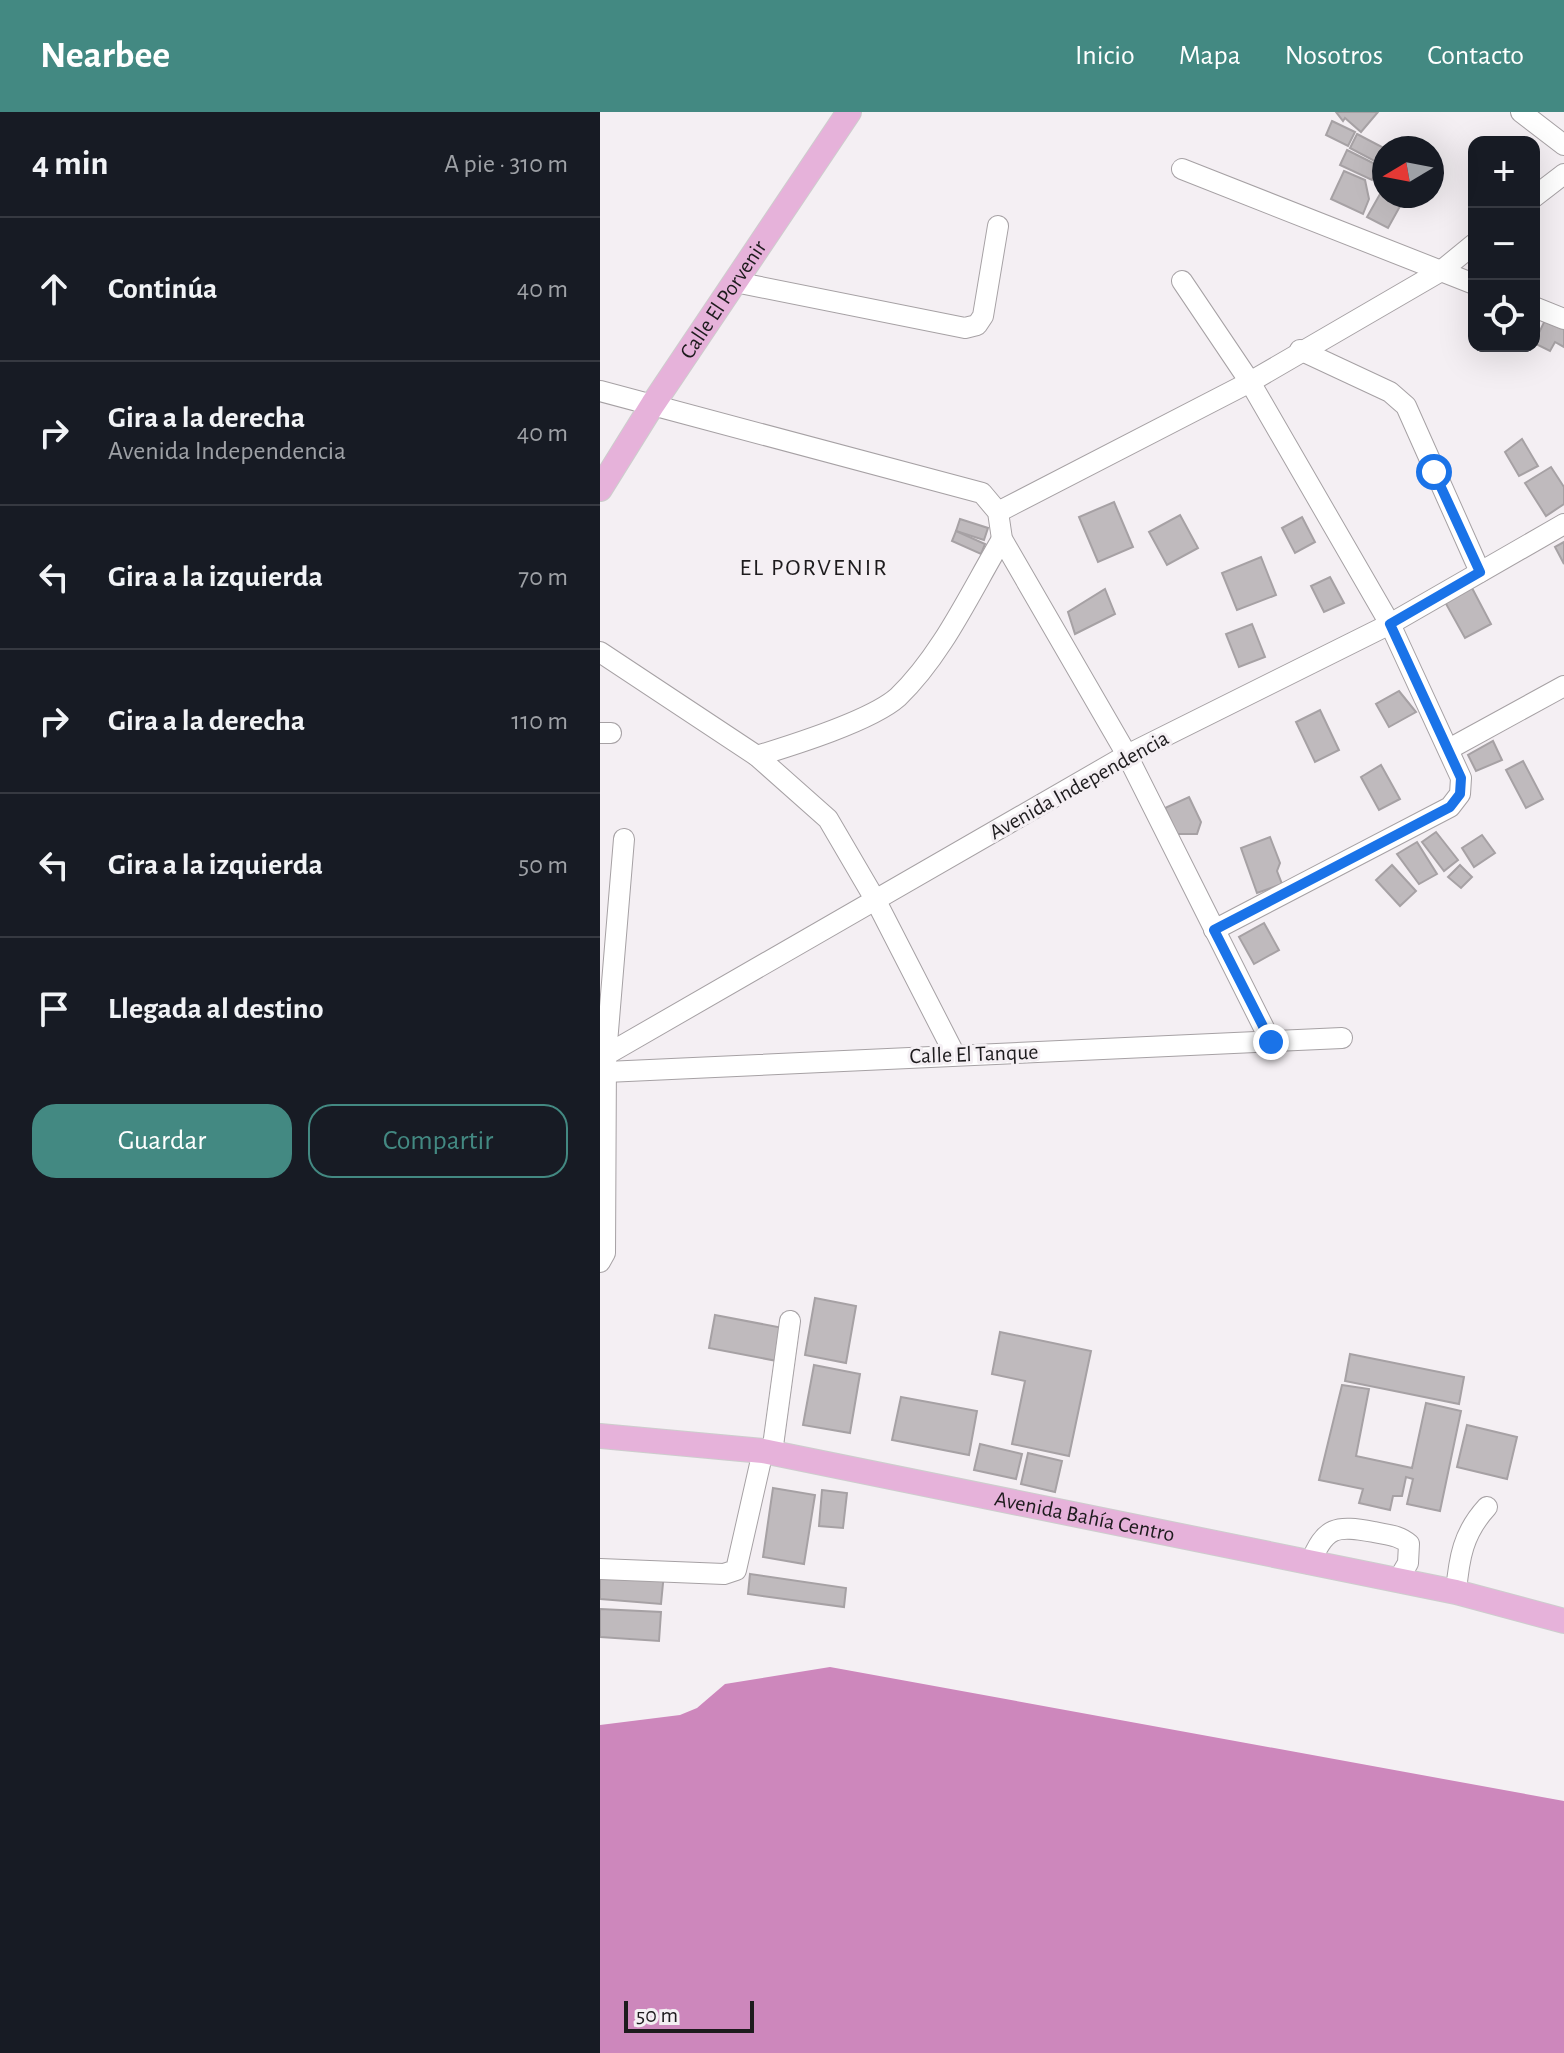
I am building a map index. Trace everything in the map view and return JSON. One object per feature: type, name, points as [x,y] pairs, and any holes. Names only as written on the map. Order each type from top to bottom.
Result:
[{"type":"main road","name":"Calle El Porvenir","points":[[600,489],[653,404],[849,112]]},
{"type":"main road","name":"Avenida Bahía Centro","points":[[600,1436],[768,1452],[1456,1592],[1564,1621]]},
{"type":"street","points":[[1521,112],[1564,145]]},
{"type":"street","points":[[1182,169],[1468,282]]},
{"type":"street","points":[[1540,192],[1564,174]]},
{"type":"street","points":[[735,282],[965,328],[977,325],[983,316],[998,226]]},
{"type":"street","points":[[998,512],[1250,382],[1300,350],[1441,271],[1468,249]]},
{"type":"street","points":[[1182,281],[1250,382],[1390,624],[1461,778],[1460,794],[1450,807],[1214,930]]},
{"type":"street","points":[[1540,309],[1564,319]]},
{"type":"street","points":[[1300,350],[1390,392],[1406,406],[1480,572]]},
{"type":"street","points":[[600,391],[982,493],[998,512],[1002,539],[1127,755],[1271,1042]]},
{"type":"street","name":"Avenida Independencia","points":[[604,1061],[1127,755],[1390,624],[1564,524]]},
{"type":"street","points":[[757,756],[820,736],[896,698],[929,657],[1002,539]]},
{"type":"street","points":[[600,652],[757,756],[828,819],[876,901],[955,1055]]},
{"type":"street","points":[[1449,749],[1564,686]]},
{"type":"street","points":[[600,1262],[605,1253],[604,1061],[609,918],[624,839]]},
{"type":"street","name":"Calle El Tanque","points":[[604,1061],[955,1055],[1342,1038]]},
{"type":"street","points":[[600,1569],[724,1574],[736,1570],[768,1452],[790,1321]]},
{"type":"street","points":[[1456,1592],[1463,1542],[1471,1524],[1487,1507]]},
{"type":"street","points":[[1310,1564],[1318,1544],[1331,1531],[1344,1526],[1402,1538],[1409,1544],[1408,1563],[1398,1580]]},
{"type":"shaded area","points":[[830,1667],[1564,1801],[1564,2053],[600,2053],[600,1725],[680,1715],[697,1708],[725,1684]]},
{"type":"building","points":[[1336,112],[1378,112],[1361,132],[1345,118],[1343,121]]},
{"type":"building","points":[[1332,121],[1355,132],[1348,146],[1326,135]]},
{"type":"building","points":[[1357,134],[1372,142],[1372,160],[1350,148]]},
{"type":"building","points":[[1347,150],[1372,162],[1372,180],[1340,165]]},
{"type":"building","points":[[1344,171],[1365,180],[1369,199],[1363,214],[1331,199]]},
{"type":"building","points":[[1372,208],[1399,208],[1388,228],[1367,217]]},
{"type":"building","points":[[1548,314],[1564,322],[1564,347],[1555,342],[1550,351],[1540,346],[1540,331]]},
{"type":"building","points":[[1522,439],[1538,466],[1519,476],[1505,452]]},
{"type":"building","points":[[1551,467],[1564,487],[1564,504],[1546,516],[1525,483]]},
{"type":"building","points":[[1114,502],[1133,547],[1098,562],[1079,517]]},
{"type":"building","points":[[1180,515],[1198,548],[1167,565],[1149,532]]},
{"type":"building","points":[[1302,517],[1315,542],[1295,553],[1282,528]]},
{"type":"building","points":[[960,519],[988,528],[984,540],[956,531]]},
{"type":"building","points":[[956,531],[985,544],[981,554],[952,541]]},
{"type":"building","points":[[1564,542],[1564,564],[1555,547]]},
{"type":"building","points":[[1261,557],[1276,595],[1237,610],[1222,573]]},
{"type":"building","points":[[1330,577],[1344,603],[1324,612],[1311,586]]},
{"type":"building","points":[[1472,588],[1491,624],[1465,638],[1445,602]]},
{"type":"building","points":[[1105,589],[1115,614],[1075,634],[1068,612]]},
{"type":"building","points":[[1252,624],[1265,657],[1239,667],[1226,634]]},
{"type":"building","points":[[1399,691],[1416,712],[1389,727],[1376,704]]},
{"type":"building","points":[[1320,710],[1339,750],[1315,762],[1296,722]]},
{"type":"building","points":[[1493,741],[1502,760],[1476,771],[1468,755]]},
{"type":"building","points":[[1523,761],[1543,799],[1526,808],[1506,770]]},
{"type":"building","points":[[1381,765],[1400,799],[1379,810],[1361,777]]},
{"type":"building","points":[[1189,797],[1201,822],[1197,834],[1177,834],[1165,808]]},
{"type":"building","points":[[1436,832],[1458,860],[1444,871],[1422,842]]},
{"type":"building","points":[[1482,835],[1495,853],[1474,867],[1462,848]]},
{"type":"building","points":[[1270,837],[1280,863],[1277,871],[1282,884],[1257,893],[1241,848]]},
{"type":"building","points":[[1417,842],[1437,874],[1419,884],[1397,854]]},
{"type":"building","points":[[1392,865],[1416,891],[1400,906],[1376,880]]},
{"type":"building","points":[[1460,865],[1472,877],[1461,888],[1448,877]]},
{"type":"building","points":[[1264,923],[1279,950],[1254,964],[1239,937]]},
{"type":"building","points":[[815,1298],[856,1306],[846,1363],[805,1355]]},
{"type":"building","points":[[715,1315],[783,1328],[777,1361],[709,1348]]},
{"type":"building","points":[[1000,1332],[1091,1351],[1069,1456],[1012,1444],[1025,1381],[992,1374]]},
{"type":"building","points":[[1350,1354],[1464,1377],[1459,1404],[1345,1381]]},
{"type":"building","points":[[814,1365],[860,1374],[850,1433],[803,1425]]},
{"type":"building","points":[[1342,1385],[1369,1389],[1356,1456],[1412,1468],[1426,1403],[1461,1411],[1440,1511],[1407,1504],[1413,1479],[1406,1477],[1402,1496],[1393,1496],[1390,1510],[1359,1503],[1363,1489],[1319,1480]]},
{"type":"building","points":[[901,1397],[977,1411],[969,1455],[892,1440]]},
{"type":"building","points":[[1467,1425],[1517,1437],[1507,1479],[1457,1467]]},
{"type":"building","points":[[980,1444],[1022,1454],[1016,1479],[974,1470]]},
{"type":"building","points":[[1028,1453],[1062,1461],[1055,1492],[1021,1484]]},
{"type":"building","points":[[773,1488],[815,1495],[804,1564],[763,1557]]},
{"type":"building","points":[[822,1490],[847,1493],[843,1528],[819,1526]]},
{"type":"building","points":[[600,1568],[664,1573],[661,1604],[600,1599]]},
{"type":"building","points":[[750,1574],[846,1588],[844,1607],[748,1594]]},
{"type":"building","points":[[600,1609],[661,1612],[659,1641],[600,1637]]},
{"type":"district","name":"EL PORVENIR","points":[[814,568]]},
{"type":"route","points":[[1271,1042],[1214,930],[1450,807],[1460,794],[1461,778],[1390,624],[1480,572],[1434,472]]}]
